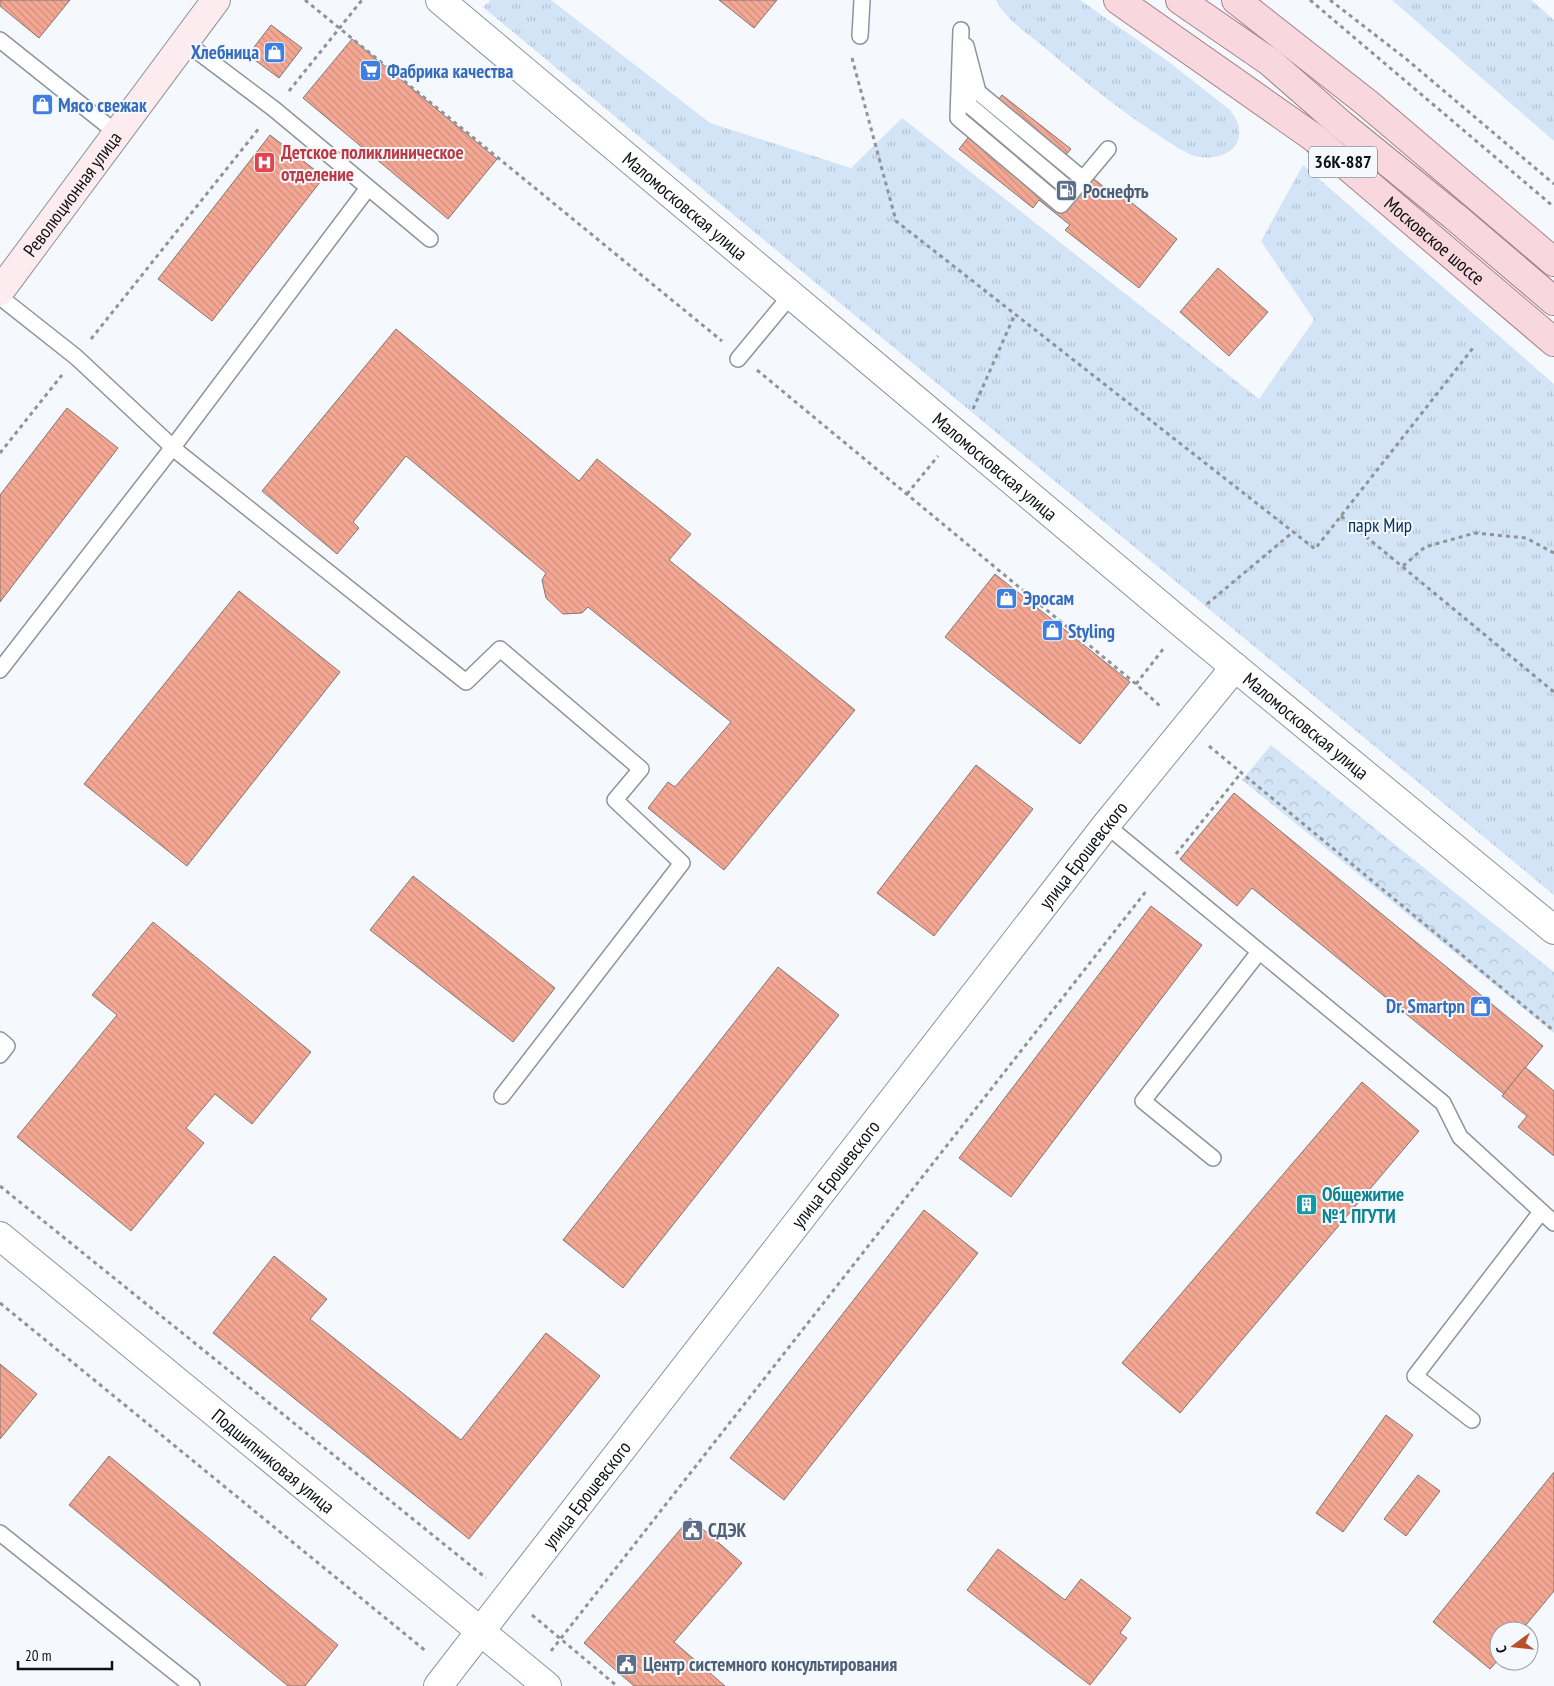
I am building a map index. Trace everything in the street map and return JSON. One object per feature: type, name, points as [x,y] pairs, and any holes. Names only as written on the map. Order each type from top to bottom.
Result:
[{"type":"main road","name":"Революционная улица","points":[[0,291],[216,0]]},
{"type":"main road","name":"Московское шоссе","points":[[1118,0],[1313,137],[1554,342]]},
{"type":"main road","name":"Московское шоссе","points":[[1180,0],[1270,62],[1342,125],[1554,301]]},
{"type":"main road","name":"36К-887","points":[[1236,0],[1367,103],[1554,262]]},
{"type":"street","name":"Маломосковская улица","points":[[440,0],[1236,667],[1554,930]]},
{"type":"street","name":"улица Ерошевского","points":[[444,1678],[1106,825],[1236,667]]},
{"type":"street","name":"Подшипниковая улица","points":[[0,1236],[540,1680]]},
{"type":"lane","points":[[860,36],[862,0]]},
{"type":"lane","points":[[1083,179],[978,92],[961,30],[958,118],[1061,205],[1083,179],[1108,149]]},
{"type":"lane","points":[[0,40],[118,134]]},
{"type":"lane","points":[[185,42],[274,109],[430,239]]},
{"type":"lane","points":[[0,670],[173,447],[368,188]]},
{"type":"lane","points":[[738,360],[791,295]]},
{"type":"lane","points":[[0,297],[76,357],[173,447],[244,506],[466,682],[500,649],[641,769],[615,800],[682,863],[502,1096]]},
{"type":"lane","points":[[1106,825],[1443,1103],[1460,1137],[1554,1224]]},
{"type":"lane","points":[[1213,1158],[1143,1101],[1259,952]]},
{"type":"lane","points":[[0,1040],[7,1046],[0,1055]]},
{"type":"lane","points":[[1472,1420],[1415,1376],[1540,1212]]},
{"type":"lane","points":[[0,1533],[192,1686]]},
{"type":"path","points":[[0,453],[362,0]]},
{"type":"path","points":[[1310,0],[1554,207]]},
{"type":"path","points":[[1330,0],[1405,58],[1554,184]]},
{"type":"path","points":[[852,58],[896,221],[1315,549],[1473,348]]},
{"type":"path","points":[[972,412],[1015,314]]},
{"type":"path","points":[[907,494],[943,450]]},
{"type":"path","points":[[1342,516],[1554,692]]},
{"type":"path","points":[[1207,604],[1293,532]]},
{"type":"path","points":[[1403,566],[1426,548],[1475,533],[1526,538],[1554,553]]},
{"type":"path","points":[[1136,684],[1169,641]]},
{"type":"path","points":[[1146,693],[1160,706]]},
{"type":"path","points":[[1203,740],[1554,1031]]},
{"type":"path","points":[[540,1680],[560,1639],[1162,871],[1241,773]]},
{"type":"path","points":[[0,1186],[617,1686]]},
{"type":"path","points":[[0,1303],[444,1678]]},
{"type":"green space","name":"парк Мир","points":[[491,0],[551,0],[710,123],[851,168],[902,118],[1259,399],[1314,320],[1261,241],[1303,165],[1554,384],[1554,895],[483,7]]},
{"type":"green space","points":[[996,0],[1080,0],[1169,62],[1230,110],[1239,127],[1239,139],[1230,151],[1215,157],[1199,157],[1181,150],[1110,101],[1017,26],[1005,14]]},
{"type":"green space","points":[[1392,0],[1531,0],[1554,20],[1554,141]]},
{"type":"green space","points":[[1271,745],[1554,972],[1554,1033],[1242,780]]},
{"type":"building","points":[[0,0],[70,0],[39,38],[0,6]]},
{"type":"building","points":[[719,0],[777,0],[754,28]]},
{"type":"building","name":"Хлебница","points":[[271,25],[302,48],[279,78],[248,55]]},
{"type":"building","points":[[352,39],[497,159],[448,219],[303,98]]},
{"type":"building","points":[[1002,95],[1071,149],[1065,156],[1109,191],[1112,187],[1177,239],[1139,288],[1065,230],[1070,225],[1039,200],[1033,208],[959,149]]},
{"type":"building","points":[[270,135],[324,177],[212,321],[158,279]]},
{"type":"building","points":[[1218,268],[1268,312],[1229,356],[1180,312]]},
{"type":"building","points":[[396,329],[579,481],[597,459],[691,534],[669,560],[855,710],[724,870],[648,808],[668,782],[675,787],[731,722],[588,607],[582,613],[563,614],[546,598],[542,580],[546,573],[406,456],[353,522],[359,528],[337,554],[262,491]]},
{"type":"building","points":[[67,408],[118,448],[0,602],[0,495]]},
{"type":"building","points":[[995,574],[1130,682],[1080,744],[945,637]]},
{"type":"building","points":[[239,591],[340,672],[187,866],[84,784]]},
{"type":"building","points":[[976,765],[1033,809],[934,936],[877,893]]},
{"type":"building","points":[[1234,793],[1543,1046],[1504,1094],[1252,888],[1237,906],[1180,859]]},
{"type":"building","points":[[413,876],[555,988],[513,1042],[370,930]]},
{"type":"building","points":[[1151,906],[1202,945],[1011,1197],[959,1158]]},
{"type":"building","points":[[153,922],[311,1052],[252,1124],[215,1094],[186,1128],[204,1143],[131,1231],[17,1137],[117,1015],[92,995]]},
{"type":"building","points":[[778,967],[839,1015],[623,1288],[563,1240]]},
{"type":"building","points":[[1525,1067],[1554,1091],[1554,1156],[1518,1127],[1527,1116],[1502,1096]]},
{"type":"building","name":"Общежитие №1 ПГУТИ","points":[[1362,1082],[1419,1131],[1180,1413],[1122,1363]]},
{"type":"building","points":[[924,1210],[978,1253],[784,1500],[730,1458]]},
{"type":"building","points":[[274,1256],[327,1299],[310,1319],[461,1440],[546,1333],[600,1376],[469,1539],[213,1333]]},
{"type":"building","points":[[0,1364],[37,1394],[0,1439]]},
{"type":"building","points":[[1386,1415],[1413,1435],[1343,1532],[1316,1513]]},
{"type":"building","points":[[109,1456],[338,1645],[305,1686],[288,1686],[69,1505]]},
{"type":"building","points":[[1554,1472],[1554,1591],[1529,1621],[1489,1621],[1489,1668],[1433,1622]]},
{"type":"building","points":[[1418,1475],[1440,1491],[1406,1536],[1384,1519]]},
{"type":"building","points":[[690,1518],[742,1563],[674,1642],[725,1686],[634,1686],[584,1643]]},
{"type":"building","points":[[998,1549],[1065,1600],[1081,1579],[1131,1618],[1120,1633],[1127,1638],[1090,1685],[967,1590]]},
{"type":"place","name":"Хлебница","points":[[275,52]]},
{"type":"place","name":"Фабрика качества","points":[[371,71]]},
{"type":"place","name":"Мясо свежак","points":[[42,105]]},
{"type":"place","name":"Детское поликлиническое отделение","points":[[265,163]]},
{"type":"place","name":"Роснефть","points":[[1067,191]]},
{"type":"place","name":"Эросам","points":[[1007,598]]},
{"type":"place","name":"Styling","points":[[1052,631]]},
{"type":"place","name":"Dr. Smartpn","points":[[1481,1006]]},
{"type":"place","name":"Общежитие №1 ПГУТИ","points":[[1306,1205]]},
{"type":"place","name":"СДЭК","points":[[692,1530]]},
{"type":"place","name":"Центр системного консультирования","points":[[627,1664]]}]
